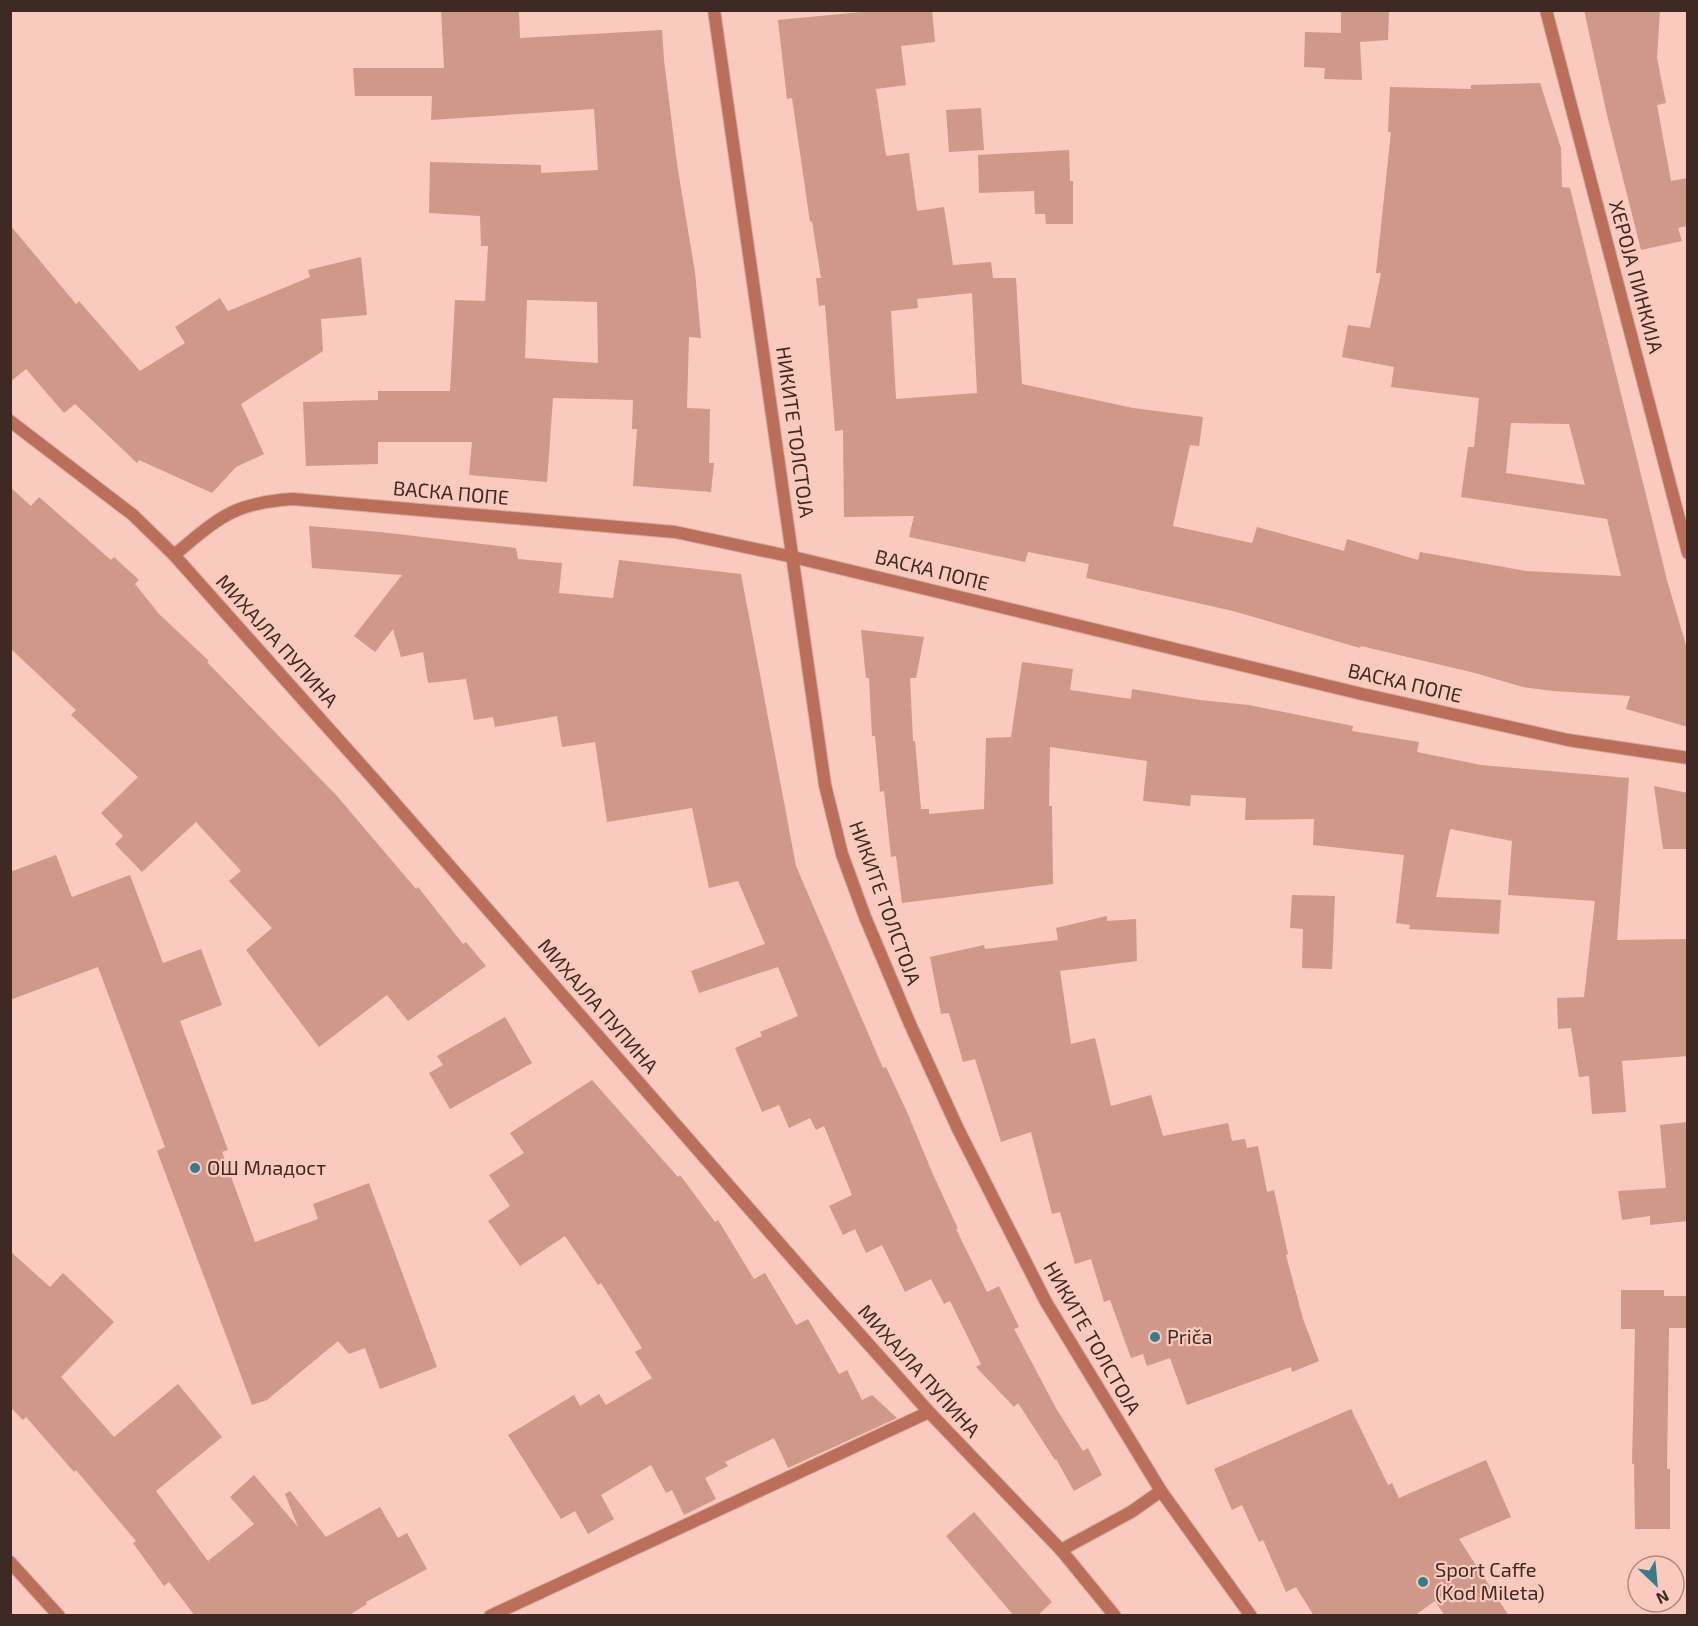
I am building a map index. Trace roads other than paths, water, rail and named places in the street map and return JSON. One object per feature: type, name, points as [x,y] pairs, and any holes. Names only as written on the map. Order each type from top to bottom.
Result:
[{"type":"street","name":"НИКИТЕ ТОЛСТОЈА","points":[[714,10],[825,785],[842,854],[865,917],[910,1024],[958,1129],[1046,1302],[1161,1491],[1251,1616]]},
{"type":"street","name":"ХЕРОЈА ПИНКИЈА","points":[[1546,10],[1688,552]]},
{"type":"street","name":"МИХАЈЛА ПУПИНА","points":[[10,421],[133,515],[174,555],[387,794],[806,1275],[929,1412],[1061,1550],[1115,1616]]},
{"type":"street","name":"ВАСКА ПОПЕ","points":[[174,555],[217,519],[239,508],[263,501],[292,499],[675,532],[793,557],[1568,740],[1688,758]]},
{"type":"street","points":[[489,1616],[929,1412]]},
{"type":"street","points":[[1061,1550],[1131,1512],[1161,1491]]},
{"type":"street","points":[[10,1562],[59,1616]]},
{"type":"place","name":"ОШ Младост","points":[[195,1168]]},
{"type":"place","name":"Priča","points":[[1155,1337]]},
{"type":"place","name":"Sport Caffe (Kod Mileta)","points":[[1423,1582]]}]
